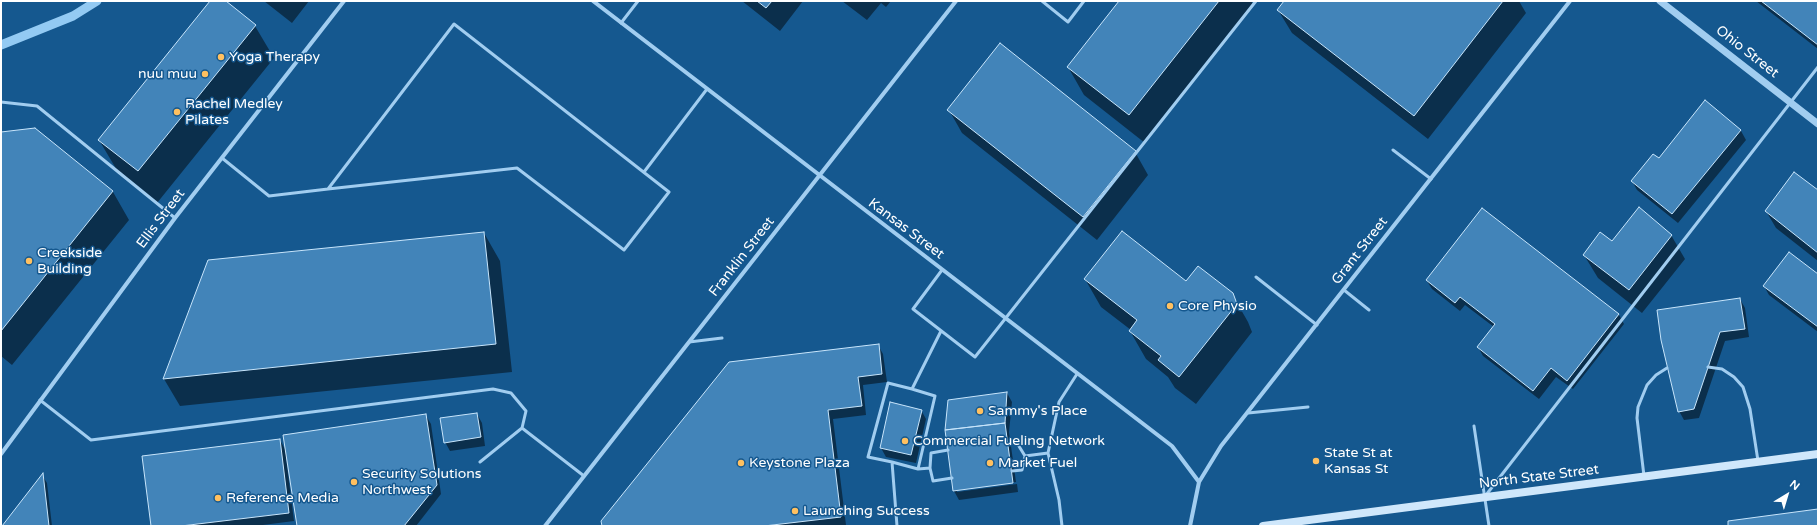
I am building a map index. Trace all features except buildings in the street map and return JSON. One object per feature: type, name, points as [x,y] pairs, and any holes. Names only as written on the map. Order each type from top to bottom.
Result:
[{"type":"main road","name":"North State Street","points":[[1263,526],[1818,454]]},
{"type":"street","name":"Ellis Street","points":[[1,454],[175,218],[344,1]]},
{"type":"street","name":"Kansas Street","points":[[593,1],[1172,446],[1199,482]]},
{"type":"street","name":"Franklin Street","points":[[546,526],[956,1]]},
{"type":"street","name":"Grant Street","points":[[1190,526],[1199,482],[1221,446],[1570,1]]},
{"type":"street","name":"Ohio Street","points":[[1660,1],[1818,124]]},
{"type":"lane","points":[[621,23],[638,1]]},
{"type":"lane","points":[[1042,1],[1068,22],[1084,1]]},
{"type":"lane","points":[[942,270],[913,309],[976,358],[1256,1]]},
{"type":"lane","points":[[222,158],[269,196],[517,168],[624,250],[669,192],[454,24],[328,189]]},
{"type":"lane","points":[[1484,497],[1818,67]]},
{"type":"lane","points":[[644,172],[707,90]]},
{"type":"lane","points":[[1,102],[37,106],[175,218]]},
{"type":"lane","points":[[1393,150],[1431,179]]},
{"type":"lane","points":[[1256,277],[1317,325]]},
{"type":"lane","points":[[1344,290],[1369,310]]},
{"type":"lane","points":[[912,389],[941,331]]},
{"type":"lane","points":[[689,342],[722,338]]},
{"type":"lane","points":[[1708,367],[1722,370],[1734,377],[1743,386],[1750,409],[1758,461]]},
{"type":"lane","points":[[1644,476],[1637,418],[1638,407],[1648,385],[1656,375],[1668,368]]},
{"type":"lane","points":[[1062,526],[1059,500],[1048,453],[1059,402],[1077,374]]},
{"type":"lane","points":[[918,469],[935,396],[888,383],[868,457],[918,469],[930,468]]},
{"type":"lane","points":[[40,400],[91,440],[493,388],[511,393],[526,411],[522,428],[480,462]]},
{"type":"lane","points":[[1248,413],[1308,407]]},
{"type":"lane","points":[[1474,426],[1489,526]]},
{"type":"lane","points":[[522,428],[584,476]]},
{"type":"lane","points":[[1008,444],[1017,443],[1025,456],[1022,470],[1012,471]]},
{"type":"lane","points":[[948,450],[931,453],[930,468],[933,481],[952,478]]},
{"type":"lane","points":[[1025,456],[1048,453]]},
{"type":"lane","points":[[892,462],[897,526]]},
{"type":"waterway","points":[[1,45],[73,16],[97,1]]},
{"type":"place","name":"Yoga Therapy","points":[[221,57]]},
{"type":"place","name":"nuu muu","points":[[205,74]]},
{"type":"place","name":"Rachel Medley Pilates","points":[[177,112]]},
{"type":"place","name":"Creekside Building","points":[[29,261]]},
{"type":"place","name":"Core Physio","points":[[1170,306]]},
{"type":"place","name":"Sammy's Place","points":[[980,411]]},
{"type":"place","name":"Commercial Fueling Network","points":[[905,441]]},
{"type":"place","name":"State St at Kansas St","points":[[1316,461]]},
{"type":"place","name":"Keystone Plaza","points":[[741,463]]},
{"type":"place","name":"Market Fuel","points":[[990,463]]},
{"type":"place","name":"Security Solutions Northwest","points":[[354,482]]},
{"type":"place","name":"Reference Media","points":[[218,498]]},
{"type":"place","name":"Launching Success","points":[[795,511]]}]
